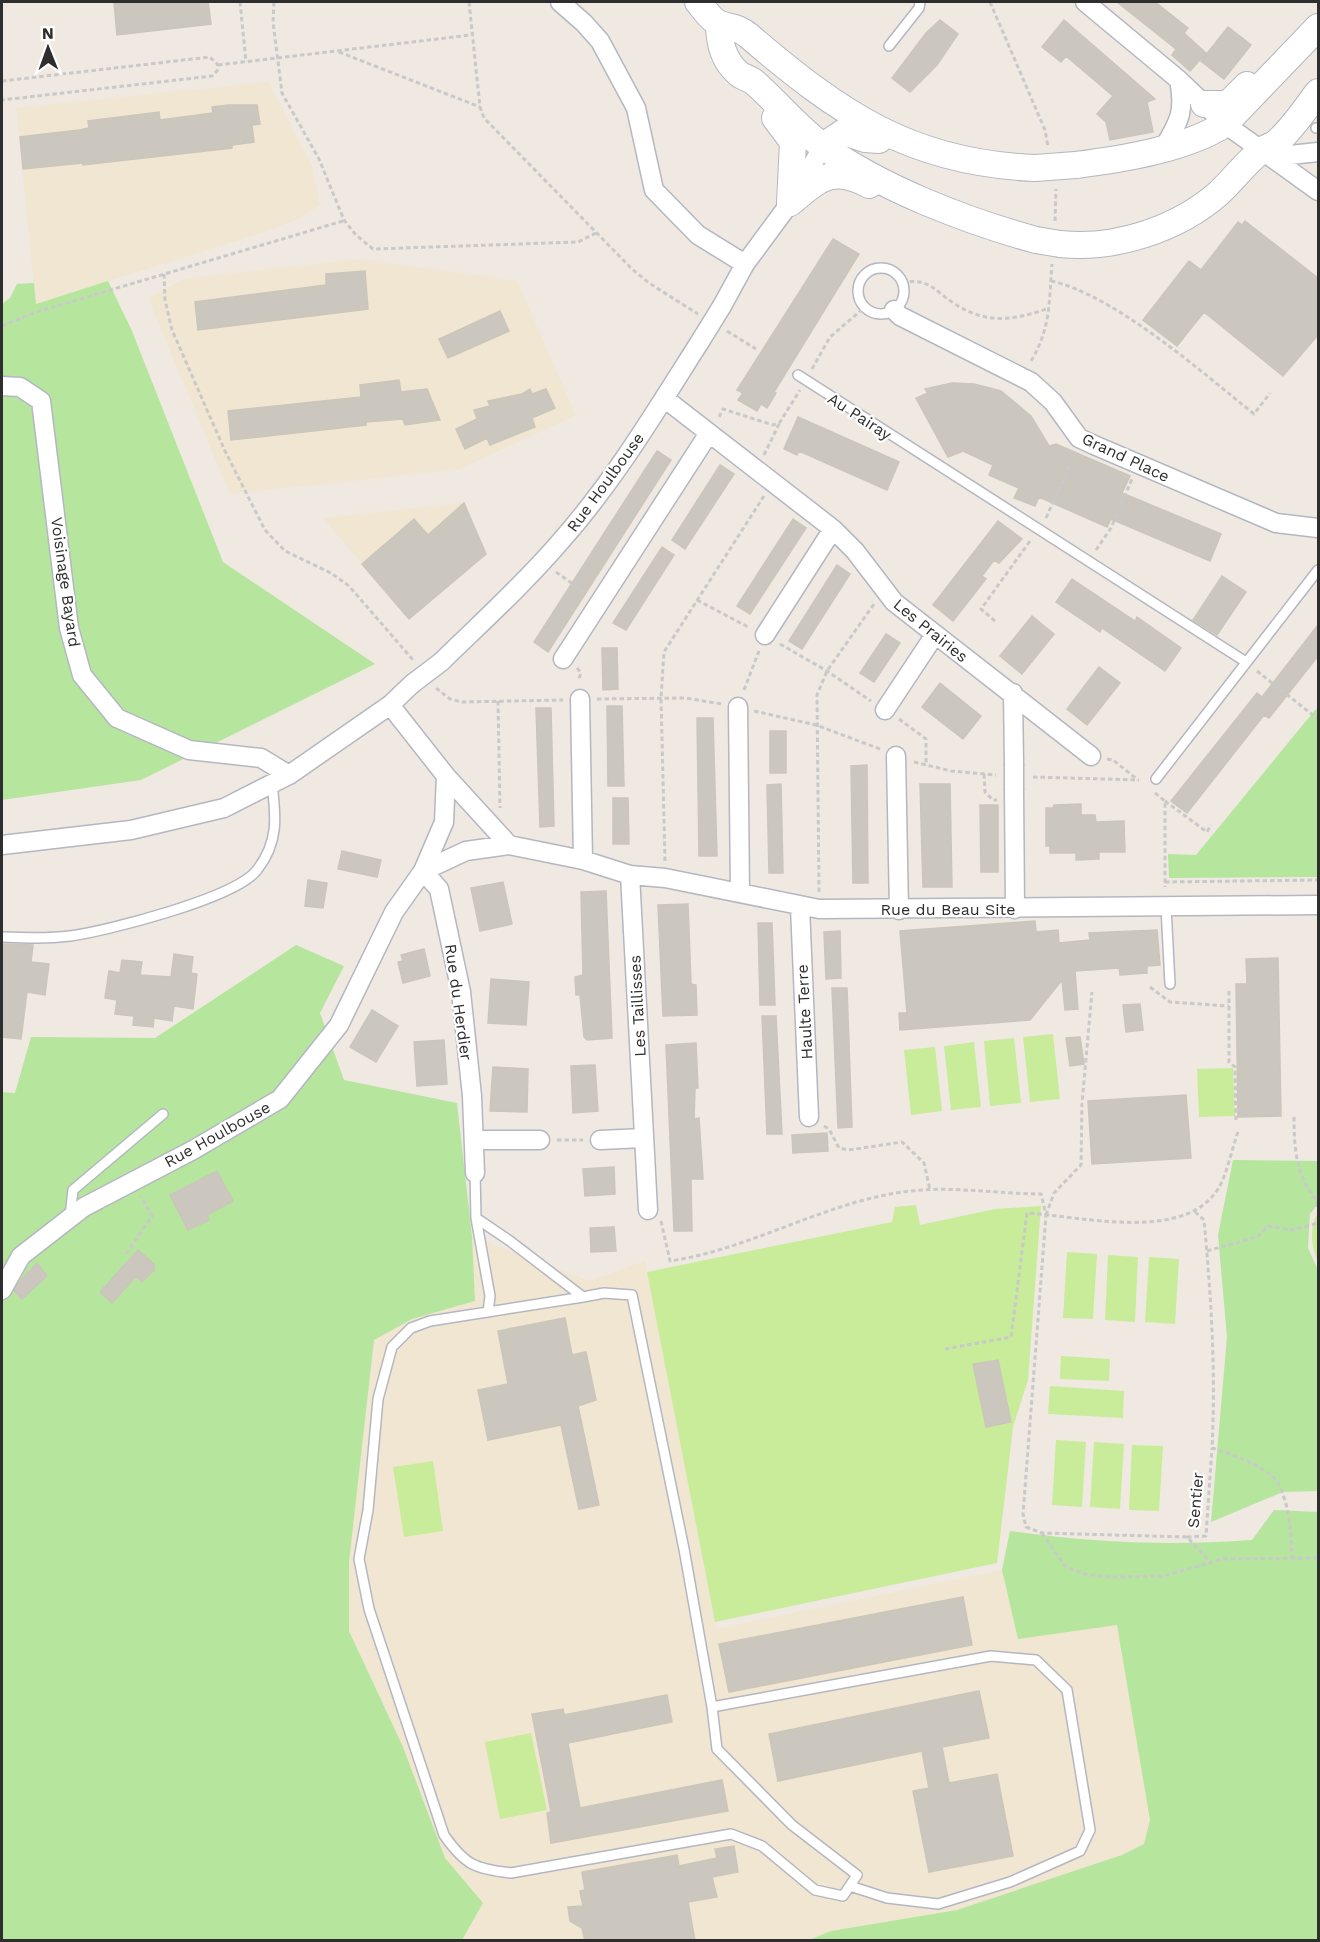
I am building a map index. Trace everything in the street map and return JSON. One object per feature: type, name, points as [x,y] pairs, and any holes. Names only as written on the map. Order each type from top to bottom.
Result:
[{"type":"main road","points":[[698,2],[719,24],[739,28],[822,96],[893,136],[930,151],[967,162],[1035,168],[1076,165],[1125,157],[1194,141],[1225,124],[1318,27]]},
{"type":"main road","points":[[1204,104],[1228,104],[1318,12]]},
{"type":"main road","points":[[719,24],[721,46],[745,87],[781,124],[793,142],[790,203]]},
{"type":"main road","points":[[739,74],[753,81],[789,118],[823,146],[886,182],[950,211],[1036,240],[1070,245],[1126,239],[1169,225],[1205,204],[1270,157],[1277,142],[1310,125],[1318,92]]},
{"type":"main road","points":[[822,96],[823,146]]},
{"type":"main road","points":[[823,146],[844,132],[865,139],[893,136]]},
{"type":"main road","points":[[790,203],[818,180],[840,174],[859,179],[925,213],[950,211]]},
{"type":"street","points":[[560,2],[584,22],[600,41],[636,108],[654,190],[698,235],[745,264]]},
{"type":"street","points":[[1085,2],[1179,80],[1225,124],[1318,191]]},
{"type":"street","points":[[1164,147],[1179,123],[1183,100],[1179,80]]},
{"type":"street","points":[[1310,125],[1296,138],[1306,149],[1316,153]]},
{"type":"street","name":"Rue Houlbouse","points":[[2,845],[131,830],[224,808],[289,775],[390,705],[412,684],[441,662],[542,561],[613,475],[701,340],[745,264],[790,203],[823,146]]},
{"type":"street","points":[[1270,157],[1316,153]]},
{"type":"street","name":"Grand Place","points":[[894,310],[900,316],[1031,382],[1053,402],[1069,427],[1081,438],[1276,523],[1318,528]]},
{"type":"street","name":"Voisinage Bayard","points":[[2,386],[20,387],[41,401],[69,628],[82,675],[117,718],[189,750],[261,758],[289,775]]},
{"type":"street","name":"Les Prairies","points":[[664,398],[833,529],[855,551],[894,602],[934,636],[1013,693],[1091,756]]},
{"type":"street","points":[[563,659],[710,433]]},
{"type":"street","points":[[765,636],[833,529]]},
{"type":"street","points":[[885,710],[934,636]]},
{"type":"street","points":[[1013,693],[1007,770],[1014,795],[1015,909]]},
{"type":"street","points":[[423,870],[466,850],[505,840],[583,860],[573,700]]},
{"type":"street","points":[[390,705],[446,777],[505,840]]},
{"type":"street","points":[[738,707],[740,893]]},
{"type":"street","points":[[896,756],[899,910]]},
{"type":"street","name":"Rue Houlbouse","points":[[2,1290],[21,1256],[84,1207],[280,1099],[339,1025],[394,912],[423,870],[444,822],[446,777]]},
{"type":"street","name":"Rue du Beau Site","points":[[583,860],[630,874],[665,878],[819,909],[1015,909],[1318,904]]},
{"type":"street","name":"Rue du Herdier","points":[[423,870],[440,890],[461,992],[475,1173]]},
{"type":"street","name":"Les Taillisses","points":[[630,874],[648,1210]]},
{"type":"street","name":"Haulte Terre","points":[[800,907],[809,1117]]},
{"type":"street","points":[[600,1140],[644,1138]]},
{"type":"street","points":[[474,1140],[540,1140]]},
{"type":"lane","points":[[888,46],[919,8],[920,2]]},
{"type":"lane","points":[[884,268],[898,275],[902,282],[904,294],[894,310],[882,314],[865,307],[860,300],[859,285],[868,272],[884,268]]},
{"type":"lane","name":"Au Pairay","points":[[801,377],[1038,530]]},
{"type":"lane","points":[[1038,530],[1246,663]]},
{"type":"lane","points":[[1156,779],[1318,570]]},
{"type":"lane","points":[[2,937],[37,939],[72,936],[134,922],[241,884],[257,871],[268,850],[277,822],[272,784]]},
{"type":"lane","points":[[1166,907],[1170,984]]},
{"type":"lane","points":[[70,1218],[73,1190],[164,1114]]},
{"type":"lane","points":[[475,1173],[476,1218],[490,1296],[488,1312]]},
{"type":"lane","points":[[476,1218],[510,1241],[583,1298]]},
{"type":"lane","points":[[604,1293],[632,1295],[636,1305],[712,1707],[717,1749],[792,1825],[857,1875],[843,1896],[816,1890],[762,1846],[731,1834],[511,1873],[480,1870],[459,1857],[444,1835],[369,1609],[359,1559],[368,1510],[378,1399],[392,1347],[411,1328],[430,1322],[488,1312],[604,1293]]},
{"type":"lane","points":[[712,1707],[991,1656],[1036,1660],[1067,1690],[1090,1830],[1080,1851],[1010,1882],[938,1904],[887,1898],[850,1886]]},
{"type":"path","points":[[240,2],[246,62]]},
{"type":"path","points":[[274,2],[273,22],[282,93],[319,159],[344,220],[356,236],[373,249],[578,242],[596,233]]},
{"type":"path","points":[[469,2],[480,107],[484,118],[596,233],[649,283],[706,318]]},
{"type":"path","points":[[218,65],[471,36]]},
{"type":"path","points":[[338,51],[480,107]]},
{"type":"path","points":[[2,81],[210,57],[218,65]]},
{"type":"path","points":[[2,100],[212,76],[217,71],[218,65]]},
{"type":"path","points":[[2,326],[33,313],[344,220]]},
{"type":"path","points":[[164,274],[165,300],[172,330],[225,451],[265,530],[285,550],[331,573],[349,586],[416,663]]},
{"type":"path","points":[[902,282],[918,280],[928,283],[956,305],[988,318],[1013,318],[1049,308]]},
{"type":"path","points":[[1051,281],[1072,287],[1132,320],[1254,414],[1270,393]]},
{"type":"path","points":[[756,469],[801,377],[831,337],[865,307]]},
{"type":"path","points":[[726,331],[756,349]]},
{"type":"path","points":[[710,433],[723,409],[769,424],[780,422]]},
{"type":"path","points":[[995,621],[981,609],[1051,511],[1081,438]]},
{"type":"path","points":[[1088,562],[1111,528],[1139,465]]},
{"type":"path","points":[[665,878],[661,698],[664,652],[773,482]]},
{"type":"path","points":[[542,561],[600,603]]},
{"type":"path","points":[[819,909],[817,695],[827,671],[884,589]]},
{"type":"path","points":[[697,600],[827,671],[923,734],[927,745],[926,766]]},
{"type":"path","points":[[738,707],[765,636]]},
{"type":"path","points":[[563,659],[581,673],[573,700]]},
{"type":"path","points":[[1246,663],[1318,719]]},
{"type":"path","points":[[435,687],[450,699],[462,702],[661,698],[700,700],[816,725],[860,739],[896,756],[926,766],[984,774],[1007,770]]},
{"type":"path","points":[[498,701],[505,840]]},
{"type":"path","points":[[1091,756],[1113,760],[1144,784]]},
{"type":"path","points":[[984,774],[983,787],[993,800],[1014,795]]},
{"type":"path","points":[[1030,777],[1139,780]]},
{"type":"path","points":[[1149,788],[1207,832],[1211,825]]},
{"type":"path","points":[[1165,801],[1166,907]]},
{"type":"path","points":[[1165,882],[1318,879]]},
{"type":"path","points":[[1150,987],[1170,1002],[1229,1006]]},
{"type":"path","points":[[1229,991],[1229,1062],[1235,1067],[1236,1120]]},
{"type":"path","points":[[1092,992],[1082,1103],[1081,1165],[1054,1193],[1046,1215],[1023,1514],[1026,1527],[1042,1533],[1186,1537],[1211,1563]]},
{"type":"path","points":[[809,1117],[829,1129],[839,1148],[849,1150],[902,1142],[924,1163],[930,1190]]},
{"type":"path","points":[[1294,1117],[1295,1152],[1305,1183],[1317,1199],[1318,1209]]},
{"type":"path","points":[[945,1348],[1011,1337],[1027,1214],[1120,1222],[1155,1222],[1195,1212],[1218,1188],[1238,1132]]},
{"type":"path","points":[[540,1140],[600,1140]]},
{"type":"path","points":[[126,1254],[152,1216],[133,1181]]},
{"type":"path","points":[[663,1223],[670,1262],[702,1256],[857,1202],[903,1192],[930,1190],[1041,1194],[1046,1215]]},
{"type":"path","points":[[1195,1212],[1204,1220],[1207,1251],[1215,1396],[1212,1448],[1242,1456],[1279,1483],[1290,1517],[1293,1557]]},
{"type":"path","points":[[1207,1251],[1259,1236],[1268,1226],[1293,1230],[1318,1223]]},
{"type":"path","name":"Sentier","points":[[1186,1537],[1206,1536],[1212,1448]]},
{"type":"path","points":[[1042,1533],[1066,1567],[1085,1574],[1108,1577],[1163,1576],[1223,1559],[1318,1558]]},
{"type":"shaded area","points":[[268,82],[312,166],[320,205],[300,218],[267,231],[36,304],[16,108]]},
{"type":"shaded area","points":[[360,259],[517,281],[576,415],[460,469],[230,494],[148,298],[184,279]]},
{"type":"shaded area","points":[[464,503],[486,554],[409,619],[323,518]]},
{"type":"shaded area","points":[[472,1236],[590,1281],[645,1261],[716,1629],[1002,1570],[1018,1638],[1117,1624],[1150,1820],[1144,1844],[1122,1855],[957,1910],[831,1931],[809,1940],[462,1940],[483,1903],[445,1858],[403,1747],[349,1631],[349,1562],[374,1340],[412,1319],[475,1301]]},
{"type":"green space","points":[[108,281],[132,331],[223,562],[375,664],[141,780],[2,800],[2,304],[10,298],[17,284],[34,283],[36,304]]},
{"type":"green space","points":[[1318,709],[1318,877],[1169,878],[1168,854],[1196,855]]},
{"type":"green space","points":[[296,945],[344,966],[320,1013],[344,1080],[457,1103],[472,1236],[475,1301],[412,1319],[374,1340],[349,1562],[349,1631],[403,1747],[445,1858],[483,1903],[462,1940],[2,1940],[2,1092],[15,1093],[31,1037],[155,1038]]},
{"type":"green space","points":[[1053,1034],[1060,1099],[1030,1102],[1023,1037]]},
{"type":"green space","points":[[1014,1038],[1021,1103],[990,1106],[984,1041]]},
{"type":"green space","points":[[974,1042],[981,1107],[951,1110],[944,1046]]},
{"type":"green space","points":[[935,1047],[942,1111],[911,1115],[904,1050]]},
{"type":"green space","points":[[1233,1068],[1235,1116],[1199,1117],[1197,1069]]},
{"type":"green space","points":[[1233,1160],[1318,1161],[1318,1204],[1310,1214],[1308,1248],[1318,1270],[1318,1491],[1283,1492],[1211,1522],[1227,1337],[1218,1235]]},
{"type":"green space","points":[[916,1205],[920,1225],[995,1209],[1041,1206],[1028,1380],[1013,1427],[997,1563],[715,1622],[647,1272],[892,1222],[895,1207]]},
{"type":"green space","points":[[1318,1212],[1318,1262],[1312,1237],[1313,1224]]},
{"type":"green space","points":[[1067,1252],[1097,1254],[1093,1319],[1063,1318]]},
{"type":"green space","points":[[1108,1255],[1138,1257],[1135,1322],[1105,1320]]},
{"type":"green space","points":[[1149,1257],[1179,1259],[1175,1324],[1145,1322]]},
{"type":"green space","points":[[1061,1356],[1110,1359],[1109,1381],[1060,1379]]},
{"type":"green space","points":[[1050,1386],[1124,1391],[1123,1418],[1048,1414]]},
{"type":"green space","points":[[1056,1440],[1086,1442],[1082,1507],[1052,1505]]},
{"type":"green space","points":[[1094,1442],[1124,1444],[1120,1509],[1090,1507]]},
{"type":"green space","points":[[1132,1445],[1163,1446],[1159,1511],[1129,1510]]},
{"type":"green space","points":[[433,1461],[443,1531],[404,1537],[393,1467]]},
{"type":"green space","points":[[1274,1510],[1318,1512],[1318,1940],[809,1940],[831,1931],[957,1910],[1122,1855],[1144,1844],[1150,1820],[1117,1625],[1018,1639],[1002,1570],[1010,1531],[1131,1542],[1191,1543],[1252,1540]]},
{"type":"green space","points":[[531,1733],[547,1810],[500,1819],[485,1742]]},
{"type":"building","points":[[114,2],[208,2],[211,24],[117,35]]},
{"type":"building","points":[[1117,2],[1155,2],[1188,28],[1184,33],[1206,53],[1190,71],[1172,55],[1176,49]]},
{"type":"building","points":[[940,20],[958,34],[937,65],[910,92],[892,78],[926,33]]},
{"type":"building","points":[[1064,20],[1155,99],[1147,102],[1153,132],[1110,140],[1106,122],[1097,114],[1113,96],[1066,56],[1061,62],[1042,47]]},
{"type":"building","points":[[1228,27],[1251,45],[1224,79],[1201,61]]},
{"type":"building","points":[[257,105],[260,124],[252,125],[254,142],[232,145],[232,148],[83,165],[83,163],[23,169],[20,137],[89,128],[88,121],[159,112],[160,120],[213,113],[212,107]]},
{"type":"building","points":[[1245,221],[1318,278],[1318,335],[1283,376],[1204,312],[1177,346],[1143,320],[1189,261],[1201,270],[1238,222],[1242,225]]},
{"type":"building","points":[[833,239],[859,254],[774,392],[776,393],[767,408],[761,404],[757,411],[738,400],[743,393],[737,390]]},
{"type":"building","points":[[365,271],[368,309],[198,330],[195,302],[326,285],[326,274]]},
{"type":"building","points":[[500,311],[509,331],[448,358],[439,339]]},
{"type":"building","points":[[399,380],[401,392],[427,389],[440,420],[405,425],[403,419],[366,422],[366,425],[231,440],[228,411],[361,397],[360,385]]},
{"type":"building","points":[[952,383],[974,384],[1001,391],[1031,416],[1049,446],[1056,444],[1130,476],[1122,493],[1221,534],[1210,561],[1111,519],[1107,527],[1039,497],[1035,506],[1014,498],[1019,488],[989,475],[993,465],[963,451],[948,457],[916,398],[928,393],[925,389]]},
{"type":"building","points":[[530,389],[532,394],[546,389],[555,408],[532,418],[535,427],[490,445],[487,438],[465,449],[456,429],[477,419],[474,410],[490,406],[488,401],[522,394]]},
{"type":"building","points":[[798,417],[899,462],[887,490],[799,451],[797,455],[784,449]]},
{"type":"building","points":[[657,451],[671,460],[548,652],[534,642]]},
{"type":"building","points":[[720,465],[734,474],[685,549],[672,540]]},
{"type":"building","points":[[464,503],[486,554],[409,619],[362,564],[414,519],[428,535]]},
{"type":"building","points":[[793,519],[806,528],[750,614],[737,606]]},
{"type":"building","points":[[998,521],[1022,539],[999,563],[994,560],[982,576],[986,579],[953,621],[933,605]]},
{"type":"building","points":[[662,547],[674,555],[626,630],[613,623]]},
{"type":"building","points":[[837,565],[850,574],[802,649],[789,641]]},
{"type":"building","points":[[1222,576],[1246,592],[1217,635],[1193,620]]},
{"type":"building","points":[[1072,579],[1135,621],[1137,617],[1181,648],[1165,671],[1102,628],[1100,632],[1056,602]]},
{"type":"building","points":[[1032,616],[1054,634],[1022,674],[1000,656]]},
{"type":"building","points":[[1318,625],[1318,656],[1269,718],[1264,715],[1187,813],[1171,801],[1257,693],[1262,697]]},
{"type":"building","points":[[886,634],[900,643],[874,682],[860,673]]},
{"type":"building","points":[[602,648],[617,648],[618,689],[603,690]]},
{"type":"building","points":[[1099,667],[1120,683],[1087,725],[1067,709]]},
{"type":"building","points":[[940,683],[981,716],[963,739],[922,707]]},
{"type":"building","points":[[607,706],[622,706],[624,786],[608,786]]},
{"type":"building","points":[[536,708],[551,708],[554,826],[540,827]]},
{"type":"building","points":[[697,718],[713,718],[717,856],[699,856]]},
{"type":"building","points":[[770,731],[786,731],[786,773],[770,773]]},
{"type":"building","points":[[867,765],[868,883],[853,883],[851,766]]},
{"type":"building","points":[[781,784],[783,873],[769,873],[767,785]]},
{"type":"building","points":[[920,784],[950,784],[952,887],[923,887]]},
{"type":"building","points":[[613,798],[628,798],[629,844],[613,844]]},
{"type":"building","points":[[1081,804],[1081,815],[1095,815],[1096,822],[1124,821],[1125,852],[1099,852],[1099,859],[1076,860],[1076,853],[1050,853],[1050,846],[1046,846],[1046,808],[1053,808],[1054,805]]},
{"type":"building","points":[[980,805],[998,805],[998,872],[981,872]]},
{"type":"building","points":[[342,851],[381,860],[377,877],[338,869]]},
{"type":"building","points":[[308,880],[327,883],[323,908],[305,906]]},
{"type":"building","points":[[503,882],[512,924],[480,931],[471,888]]},
{"type":"building","points":[[606,891],[612,1038],[587,1040],[584,1037],[580,995],[576,995],[575,977],[583,975],[581,892]]},
{"type":"building","points":[[688,904],[691,984],[696,985],[697,1015],[663,1016],[658,905]]},
{"type":"building","points":[[1035,921],[1036,932],[1058,930],[1059,943],[1090,940],[1089,933],[1157,930],[1160,965],[1147,966],[1147,973],[1120,975],[1119,968],[1075,971],[1078,1009],[1065,1010],[1062,980],[1030,1020],[900,1030],[899,1013],[907,1013],[900,931]]},
{"type":"building","points":[[758,923],[772,923],[775,1005],[760,1005]]},
{"type":"building","points":[[840,931],[841,978],[826,979],[824,932]]},
{"type":"building","points":[[2,944],[33,945],[31,962],[49,964],[45,995],[27,992],[21,1039],[2,1037]]},
{"type":"building","points":[[424,949],[430,976],[403,983],[398,962],[403,961],[401,955]]},
{"type":"building","points":[[174,954],[193,957],[191,973],[197,974],[193,1009],[174,1006],[172,1021],[154,1018],[153,1027],[133,1025],[134,1016],[115,1014],[117,1000],[105,998],[109,971],[120,973],[122,960],[142,962],[140,975],[171,977]]},
{"type":"building","points":[[1278,958],[1281,1116],[1238,1117],[1236,984],[1247,984],[1246,959]]},
{"type":"building","points":[[491,979],[529,982],[526,1025],[488,1023]]},
{"type":"building","points":[[832,988],[847,988],[852,1127],[838,1128]]},
{"type":"building","points":[[1140,1004],[1143,1030],[1126,1032],[1123,1005]]},
{"type":"building","points":[[372,1010],[398,1026],[376,1062],[350,1047]]},
{"type":"building","points":[[762,1016],[776,1016],[782,1134],[767,1134]]},
{"type":"building","points":[[1080,1037],[1084,1064],[1070,1066],[1066,1038]]},
{"type":"building","points":[[444,1040],[447,1084],[417,1086],[414,1042]]},
{"type":"building","points":[[696,1043],[698,1088],[695,1088],[694,1119],[699,1118],[703,1179],[691,1179],[692,1231],[674,1231],[666,1045]]},
{"type":"building","points":[[595,1065],[598,1111],[573,1113],[571,1066]]},
{"type":"building","points":[[493,1067],[528,1069],[527,1112],[490,1111]]},
{"type":"building","points":[[1186,1095],[1191,1158],[1092,1164],[1088,1101]]},
{"type":"building","points":[[827,1133],[828,1151],[793,1153],[792,1135]]},
{"type":"building","points":[[614,1167],[615,1194],[585,1196],[583,1169]]},
{"type":"building","points":[[217,1171],[233,1201],[207,1215],[209,1220],[188,1230],[170,1195]]},
{"type":"building","points":[[614,1227],[616,1251],[591,1252],[590,1228]]},
{"type":"building","points":[[138,1250],[154,1264],[154,1270],[142,1282],[136,1276],[112,1303],[100,1292]]},
{"type":"building","points":[[37,1263],[47,1276],[22,1299],[14,1291]]},
{"type":"building","points":[[565,1318],[572,1355],[586,1352],[596,1400],[578,1406],[599,1505],[579,1509],[561,1425],[488,1440],[478,1390],[508,1384],[498,1331]]},
{"type":"building","points":[[998,1360],[1011,1422],[986,1427],[973,1364]]},
{"type":"building","points":[[963,1597],[972,1645],[729,1692],[719,1644]]},
{"type":"building","points":[[979,1691],[989,1738],[942,1747],[949,1783],[997,1774],[1013,1856],[929,1872],[913,1791],[929,1788],[922,1751],[778,1781],[769,1734]]},
{"type":"building","points":[[667,1695],[672,1722],[568,1743],[580,1808],[722,1780],[728,1811],[551,1843],[547,1813],[551,1812],[532,1714],[563,1709],[564,1715]]},
{"type":"building","points":[[734,1846],[738,1872],[712,1877],[717,1897],[688,1902],[695,1941],[585,1941],[582,1928],[570,1921],[568,1907],[583,1906],[580,1891],[585,1890],[582,1872],[677,1855],[679,1866],[717,1858],[715,1849]]}]
